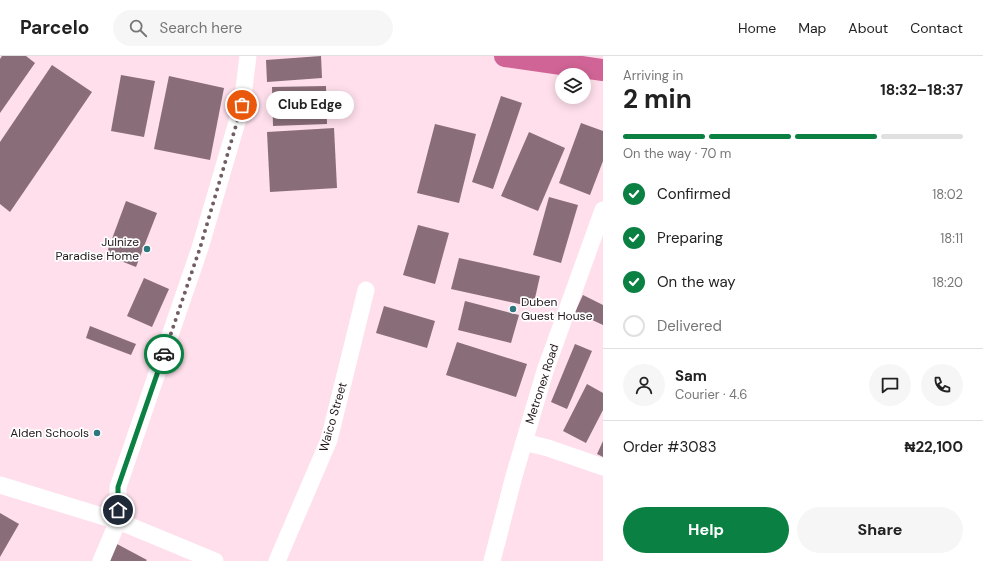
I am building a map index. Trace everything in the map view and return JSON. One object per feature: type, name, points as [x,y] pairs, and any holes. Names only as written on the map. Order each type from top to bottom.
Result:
[{"type":"highway","points":[[505,56],[603,70]]},
{"type":"street","points":[[101,561],[118,521],[118,487],[200,248],[242,105],[248,56]]},
{"type":"street","name":"Metronex Road","points":[[493,561],[524,442],[545,372],[603,210]]},
{"type":"street","name":"Waico Street","points":[[277,561],[329,440],[366,290]]},
{"type":"street","points":[[524,442],[548,448],[603,467]]},
{"type":"street","points":[[0,484],[118,521],[215,561]]},
{"type":"building","points":[[2,56],[26,56],[35,63],[0,113],[0,59]]},
{"type":"building","points":[[321,56],[322,78],[267,82],[266,60]]},
{"type":"building","points":[[52,65],[92,92],[10,212],[0,204],[0,142]]},
{"type":"building","points":[[121,75],[155,81],[144,137],[111,131]]},
{"type":"building","points":[[169,76],[224,88],[210,160],[154,149]]},
{"type":"building","points":[[326,86],[327,124],[273,126],[272,87]]},
{"type":"building","points":[[501,96],[522,103],[493,189],[472,182]]},
{"type":"building","points":[[581,123],[603,131],[603,161],[590,195],[559,183]]},
{"type":"building","points":[[435,124],[476,134],[459,203],[417,193]]},
{"type":"building","points":[[334,128],[337,188],[270,192],[267,132]]},
{"type":"building","points":[[529,132],[565,148],[538,211],[501,196]]},
{"type":"building","points":[[549,197],[578,205],[561,263],[533,255]]},
{"type":"building","points":[[126,201],[157,213],[136,267],[106,255]]},
{"type":"building","points":[[418,225],[449,233],[435,284],[403,275]]},
{"type":"building","points":[[459,258],[540,276],[533,307],[451,289]]},
{"type":"building","points":[[144,278],[169,289],[152,327],[127,316]]},
{"type":"building","points":[[583,295],[603,305],[603,325],[575,312]]},
{"type":"building","points":[[465,301],[519,315],[511,343],[458,330]]},
{"type":"building","points":[[384,306],[435,321],[427,348],[376,333]]},
{"type":"building","points":[[90,326],[136,344],[131,355],[86,338]]},
{"type":"building","points":[[457,342],[527,364],[516,397],[446,375]]},
{"type":"building","points":[[575,344],[592,351],[567,409],[551,402]]},
{"type":"building","points":[[587,384],[603,393],[603,410],[586,443],[563,431]]},
{"type":"building","points":[[603,441],[603,457],[597,454]]},
{"type":"building","points":[[0,513],[19,524],[0,557]]},
{"type":"building","points":[[117,544],[147,560],[108,561]]},
{"type":"way so far","points":[[164,354],[200,248],[242,105]]},
{"type":"place","name":"Club Edge","points":[[242,105]]},
{"type":"place","name":"Julnize Paradise Home","points":[[147,249]]},
{"type":"place","name":"Duben Guest House","points":[[513,309]]},
{"type":"place","name":"Alden Schools","points":[[97,433]]},
{"type":"route","points":[[118,510],[118,487],[164,354]]}]
